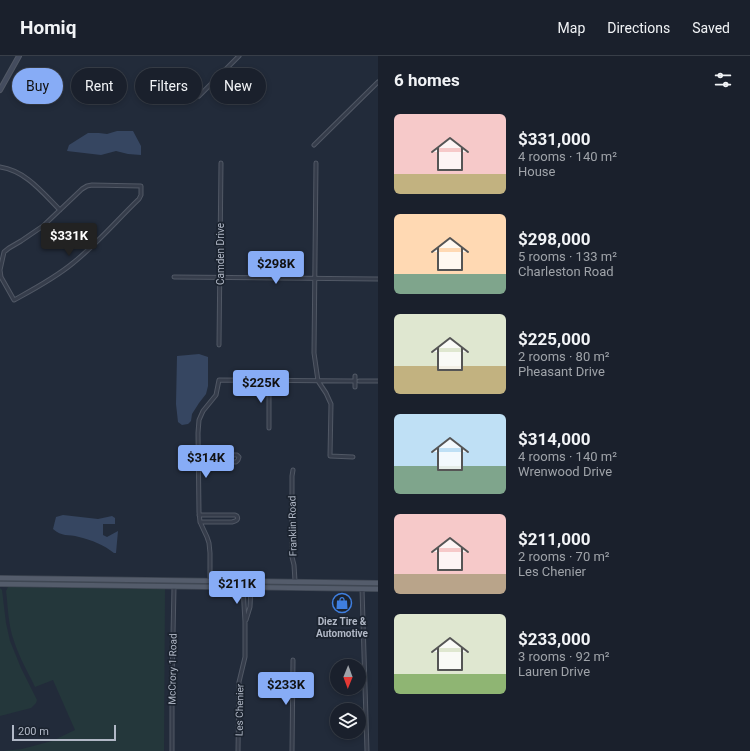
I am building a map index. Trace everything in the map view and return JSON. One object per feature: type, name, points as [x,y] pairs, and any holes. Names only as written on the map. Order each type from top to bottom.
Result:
[{"type":"main road","points":[[0,578],[308,581],[378,584]]},
{"type":"main road","points":[[120,586],[131,583],[146,584],[152,580]]},
{"type":"main road","points":[[174,586],[177,583],[200,583],[210,580]]},
{"type":"main road","points":[[0,584],[251,587],[298,584],[308,581]]},
{"type":"main road","points":[[244,587],[249,584],[378,589]]},
{"type":"main road","points":[[362,589],[364,586],[378,584]]},
{"type":"street","points":[[0,90],[19,56]]},
{"type":"street","points":[[202,93],[239,56]]},
{"type":"street","points":[[314,145],[378,82]]},
{"type":"street","name":"Camden Drive","points":[[219,345],[221,163]]},
{"type":"street","points":[[316,163],[314,353],[318,381],[326,393],[330,404],[330,456],[353,457]]},
{"type":"street","points":[[0,167],[17,172],[28,179],[60,210]]},
{"type":"street","points":[[87,186],[141,186],[141,195],[139,199],[90,249],[73,264],[14,300],[1,277],[0,270],[4,252],[43,226],[60,210],[87,186]]},
{"type":"street","points":[[174,277],[378,279]]},
{"type":"street","points":[[355,376],[357,381],[355,387]]},
{"type":"street","points":[[210,580],[210,554],[207,537],[200,522],[199,515],[198,433],[199,420],[203,411],[216,394],[219,380],[378,381]]},
{"type":"street","points":[[269,380],[269,428]]},
{"type":"street","points":[[199,454],[237,454],[239,457],[236,462],[199,462]]},
{"type":"street","name":"Franklin Road","points":[[293,470],[291,506],[292,557],[295,581]]},
{"type":"street","points":[[199,515],[235,515],[238,517],[236,522],[200,522]]},
{"type":"street","name":"McCrory 1 Road","points":[[172,751],[174,586]]},
{"type":"street","name":"Les Chenier","points":[[238,751],[239,682],[245,657],[244,587]]},
{"type":"street","name":"Les Chenier","points":[[245,622],[250,607],[251,587]]},
{"type":"street","points":[[362,589],[367,751]]},
{"type":"street","points":[[292,751],[294,660]]},
{"type":"green space","points":[[8,587],[165,589],[164,751],[3,751],[22,749],[52,741],[75,730],[53,680],[35,687],[21,659],[10,629],[6,591]]},
{"type":"green space","points":[[0,588],[2,590],[10,641],[21,668],[37,700],[31,708],[0,716]]},
{"type":"water","points":[[117,131],[133,131],[141,146],[141,155],[116,151],[101,155],[67,151],[69,145],[88,133],[107,134]]},
{"type":"water","points":[[199,354],[208,357],[208,386],[206,394],[192,414],[191,421],[188,424],[182,425],[178,422],[176,404],[177,356]]},
{"type":"water","points":[[63,515],[98,519],[112,516],[115,518],[115,524],[103,524],[103,535],[107,537],[118,531],[116,553],[93,541],[56,532],[53,529],[56,517]]},
{"type":"place","name":"Diez Tire & Automotive","points":[[342,603]]}]
